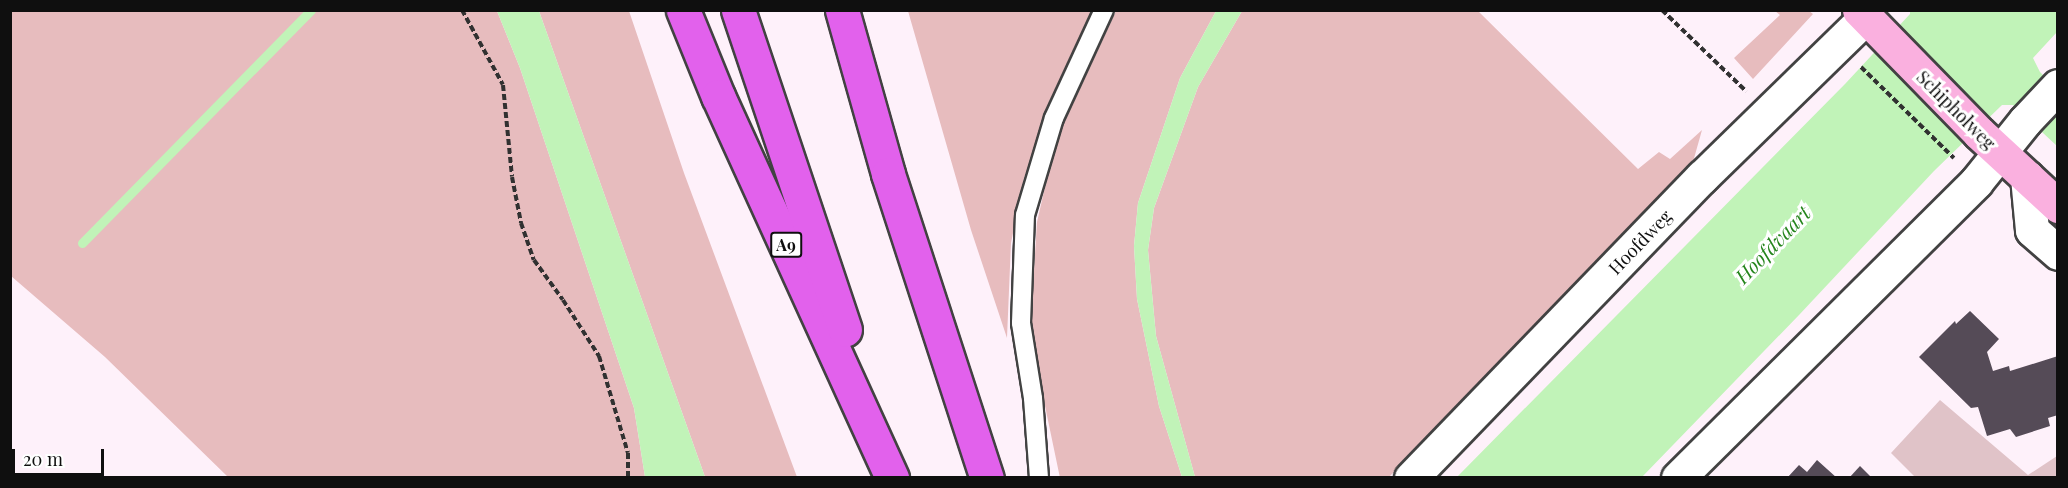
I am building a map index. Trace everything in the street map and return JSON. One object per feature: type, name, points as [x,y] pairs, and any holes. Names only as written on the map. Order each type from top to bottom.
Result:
[{"type":"highway","name":"A9","points":[[683,10],[718,96],[893,477]]},
{"type":"highway","name":"A9","points":[[738,10],[893,477]]},
{"type":"highway","points":[[842,10],[888,174],[987,477]]},
{"type":"main road","name":"Schipholweg","points":[[1870,19],[1989,143],[2058,206]]},
{"type":"street","name":"Hoofdweg","points":[[1411,477],[1767,113],[1870,19]]},
{"type":"street","points":[[1678,477],[1976,182],[1989,143],[2025,121],[2058,87]]},
{"type":"street","points":[[2027,177],[2032,230],[2058,253]]},
{"type":"lane","points":[[1039,477],[1034,398],[1021,323],[1025,215],[1054,118],[1104,10]]},
{"type":"path","points":[[462,10],[503,85],[512,177],[521,223],[534,260],[599,356],[628,453],[628,477]]},
{"type":"path","points":[[1662,10],[1767,113]]},
{"type":"path","name":"Schipholweg","points":[[1856,62],[1953,156]]},
{"type":"shaded area","points":[[11,11],[497,11],[520,68],[634,408],[645,477],[228,477],[105,357],[11,276]]},
{"type":"shaded area","points":[[539,11],[629,11],[684,173],[797,477],[705,477]]},
{"type":"shaded area","points":[[908,11],[1094,11],[1052,100],[1024,178],[1011,243],[1007,338],[971,230]]},
{"type":"shaded area","points":[[1116,11],[1216,11],[1180,78],[1138,203],[1134,246],[1137,299],[1159,406],[1182,477],[1060,478],[1030,334],[1037,222],[1056,139]]},
{"type":"shaded area","points":[[1242,11],[1478,11],[1638,169],[1659,152],[1670,159],[1702,130],[1691,169],[1389,477],[1195,477],[1156,336],[1148,250],[1154,208],[1198,87]]},
{"type":"shaded area","points":[[1775,11],[1809,11],[1813,14],[1753,79],[1734,58],[1780,15]]},
{"type":"shaded area","points":[[1940,400],[2028,475],[2057,456],[2057,477],[1915,477],[1891,453]]},
{"type":"water","points":[[497,11],[539,11],[705,477],[645,477],[634,408],[520,68]]},
{"type":"water","points":[[1216,11],[1242,11],[1198,87],[1154,208],[1148,250],[1156,336],[1195,477],[1182,477],[1159,406],[1137,299],[1134,246],[1138,203],[1180,78]]},
{"type":"water","name":"Hoofdvaart","points":[[1910,11],[2057,11],[2057,32],[2033,58],[2040,72],[2057,89],[2057,146],[2013,105],[2002,105],[1934,171],[1642,477],[1456,478],[1845,84],[1910,14]]},
{"type":"building","points":[[1970,311],[1999,339],[1987,352],[1993,371],[2009,366],[2010,371],[2058,356],[2058,415],[2048,418],[2050,426],[2016,437],[2010,429],[1987,436],[1978,407],[1971,408],[1919,357],[1955,321],[1956,324]]},
{"type":"building","points":[[1817,460],[1837,478],[1787,478],[1799,465],[1807,472]]},
{"type":"building","points":[[1860,466],[1872,478],[1849,478]]},
{"type":"waterway","points":[[82,243],[311,10]]}]
